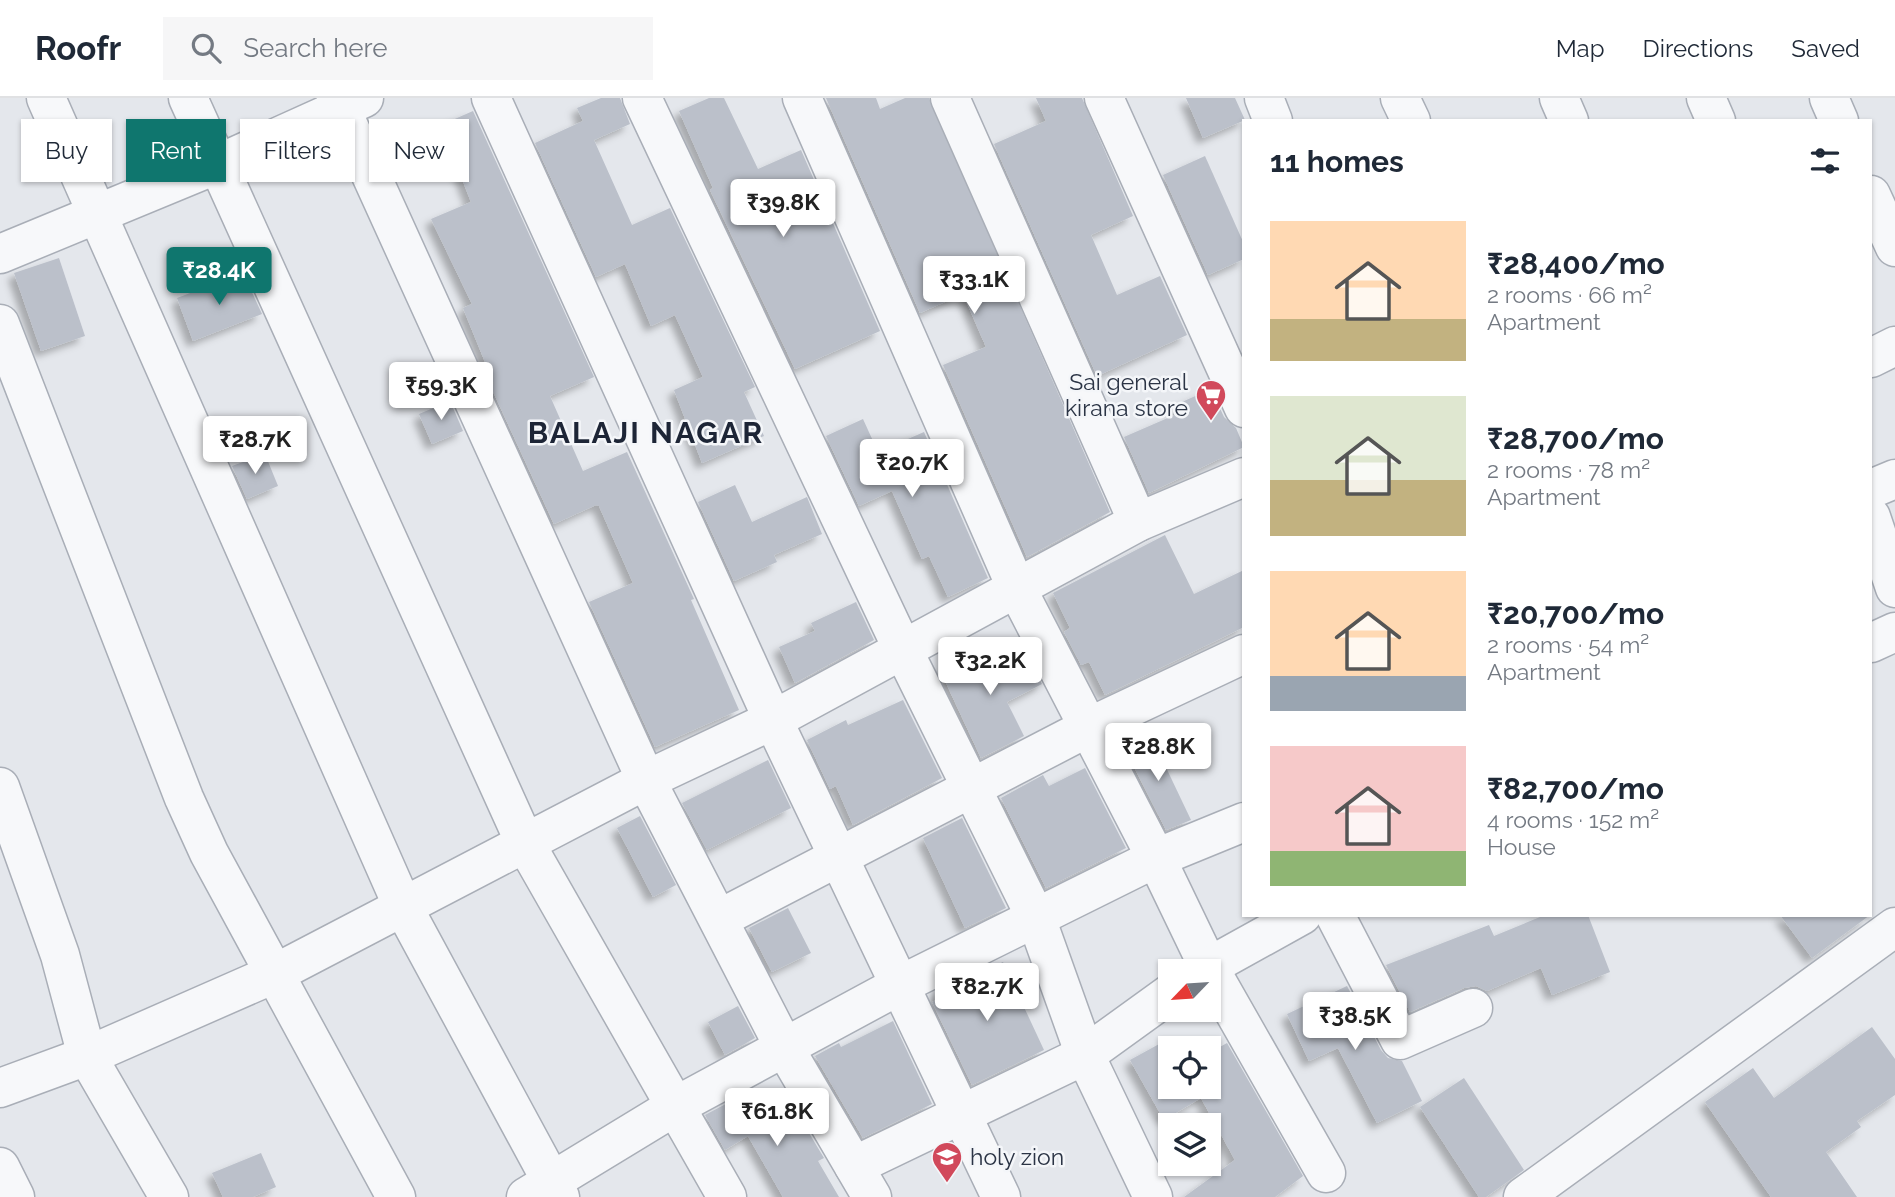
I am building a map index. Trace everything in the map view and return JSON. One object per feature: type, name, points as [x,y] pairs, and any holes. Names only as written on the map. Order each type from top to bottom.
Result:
[{"type":"street","points":[[46,98],[99,212],[403,907],[546,1192],[674,1107],[898,986],[1156,858],[1242,823]]},
{"type":"street","points":[[188,98],[198,119]]},
{"type":"street","points":[[491,98],[773,720],[898,986],[1002,1197]]},
{"type":"street","points":[[642,98],[902,648],[1036,919],[1085,1055],[1153,1197]]},
{"type":"street","points":[[802,98],[1016,587],[1156,858],[1201,959]]},
{"type":"street","points":[[950,98],[1138,522]]},
{"type":"street","points":[[1104,98],[1242,404]]},
{"type":"street","points":[[1264,98],[1272,119]]},
{"type":"street","points":[[1401,98],[1409,119]]},
{"type":"street","points":[[1559,98],[1568,119]]},
{"type":"street","points":[[1706,98],[1715,119]]},
{"type":"street","points":[[1829,98],[1838,119]]},
{"type":"street","points":[[226,160],[347,101],[646,780],[784,1047],[863,1182],[961,1113],[1085,1055],[1158,1002]]},
{"type":"street","points":[[1872,184],[1895,173]]},
{"type":"street","points":[[0,254],[173,182]]},
{"type":"street","points":[[226,182],[525,843],[727,1197]]},
{"type":"street","points":[[1872,197],[1895,247]]},
{"type":"street","points":[[0,324],[184,798],[209,853],[396,1197]]},
{"type":"street","points":[[1872,358],[1895,346]]},
{"type":"street","points":[[0,1088],[87,1056],[276,973],[646,780],[773,720],[1138,522],[1242,478]]},
{"type":"street","points":[[1872,489],[1895,479]]},
{"type":"street","points":[[1872,520],[1895,587]]},
{"type":"street","points":[[1872,643],[1895,632]]},
{"type":"street","points":[[719,919],[1089,727],[1242,655]]},
{"type":"street","points":[[0,787],[60,955],[87,1056],[169,1197]]},
{"type":"street","points":[[1222,960],[1298,917]]},
{"type":"street","points":[[1336,917],[1400,1040],[1473,1008]]},
{"type":"street","points":[[1523,1197],[1895,927]]},
{"type":"street","points":[[1222,998],[1326,1173]]},
{"type":"street","points":[[0,1167],[15,1197]]},
{"type":"building","points":[[601,98],[620,98],[630,124],[594,140],[632,225],[670,208],[755,387],[744,392],[764,436],[702,463],[674,390],[703,377],[675,315],[651,326],[625,264],[596,277],[535,143],[583,121],[577,108]]},
{"type":"building","points":[[709,98],[724,98],[758,169],[801,150],[880,331],[795,369],[710,190],[713,188],[679,111]]},
{"type":"building","points":[[826,98],[876,98],[880,109],[905,98],[929,98],[1110,512],[1027,557],[943,365],[986,347],[963,294],[920,313]]},
{"type":"building","points":[[1036,98],[1082,98],[1133,216],[1091,235],[1117,295],[1160,276],[1187,335],[1097,376],[994,144],[1046,121]]},
{"type":"building","points":[[1186,98],[1235,98],[1245,119],[1203,138]]},
{"type":"building","points":[[473,111],[594,377],[550,396],[583,471],[627,452],[694,599],[691,600],[739,710],[655,747],[589,602],[633,583],[599,506],[554,524],[490,385],[494,384],[463,308],[472,304],[431,219],[471,202],[463,182],[469,182],[469,119],[455,119]]},
{"type":"building","points":[[1205,156],[1242,239],[1242,260],[1208,275],[1163,175]]},
{"type":"building","points":[[59,258],[85,336],[41,351],[14,273]]},
{"type":"building","points":[[243,273],[262,314],[193,341],[177,298]]},
{"type":"building","points":[[1211,389],[1224,417],[1236,428],[1242,448],[1149,493],[1124,437],[1177,414],[1173,406]]},
{"type":"building","points":[[450,401],[463,431],[432,444],[419,414]]},
{"type":"building","points":[[863,419],[878,452],[924,432],[988,578],[948,597],[929,556],[922,559],[892,491],[859,506],[826,436]]},
{"type":"building","points":[[265,454],[278,486],[247,499],[232,466]]},
{"type":"building","points":[[735,485],[752,522],[807,497],[822,534],[774,555],[777,562],[734,581],[698,502]]},
{"type":"building","points":[[1165,535],[1194,594],[1242,571],[1242,628],[1105,695],[1089,662],[1081,665],[1064,632],[1070,628],[1053,593]]},
{"type":"building","points":[[856,602],[874,640],[795,683],[779,647],[815,631],[811,623]]},
{"type":"building","points":[[984,648],[992,666],[1024,651],[1042,684],[1007,702],[1024,736],[981,758],[940,670]]},
{"type":"building","points":[[903,700],[942,778],[853,825],[836,786],[830,789],[807,740],[846,720],[848,725]]},
{"type":"building","points":[[1151,736],[1191,820],[1166,830],[1125,749]]},
{"type":"building","points":[[768,760],[791,808],[707,850],[682,803]]},
{"type":"building","points":[[1085,768],[1126,848],[1046,888],[1001,798],[1043,775],[1049,786]]},
{"type":"building","points":[[640,816],[676,885],[653,897],[617,828]]},
{"type":"building","points":[[962,818],[1006,908],[965,928],[923,838]]},
{"type":"building","points":[[788,908],[811,953],[772,972],[749,928]]},
{"type":"building","points":[[1540,917],[1589,917],[1610,972],[1552,995],[1541,968],[1487,991],[1476,986],[1464,988],[1410,1012],[1386,965],[1489,925],[1494,936]]},
{"type":"building","points":[[1781,917],[1867,917],[1812,958]]},
{"type":"building","points":[[1003,962],[1044,1050],[972,1085],[932,1002],[938,999],[935,993]]},
{"type":"building","points":[[1347,986],[1381,1050],[1388,1058],[1402,1061],[1422,1101],[1377,1123],[1338,1048],[1309,1061],[1287,1014]]},
{"type":"building","points":[[738,1006],[755,1038],[725,1055],[708,1022]]},
{"type":"building","points":[[893,1021],[932,1104],[863,1138],[815,1056],[839,1043],[841,1047]]},
{"type":"building","points":[[1872,1027],[1895,1059],[1895,1095],[1857,1121],[1861,1127],[1826,1152],[1857,1197],[1771,1197],[1705,1102],[1753,1068],[1774,1098]]},
{"type":"building","points":[[1227,1043],[1303,1176],[1275,1197],[1184,1197],[1213,1176],[1221,1176],[1221,1170],[1235,1160],[1221,1134],[1221,1113],[1209,1113],[1202,1099],[1221,1099],[1221,1046]]},
{"type":"building","points":[[1158,1045],[1158,1099],[1199,1099],[1176,1113],[1160,1113],[1130,1060]]},
{"type":"building","points":[[1464,1078],[1524,1170],[1486,1197],[1479,1197],[1420,1107]]},
{"type":"building","points":[[739,1097],[755,1124],[791,1103],[824,1158],[818,1161],[839,1197],[783,1197],[748,1136],[725,1150],[705,1115]]},
{"type":"building","points":[[261,1153],[276,1187],[253,1197],[223,1197],[212,1173]]},
{"type":"place","name":"Sai general kirana store","points":[[1211,422]]},
{"type":"place","name":"holy zion","points":[[947,1184]]},
{"type":"district","name":"BALAJI NAGAR","points":[[646,433]]}]
